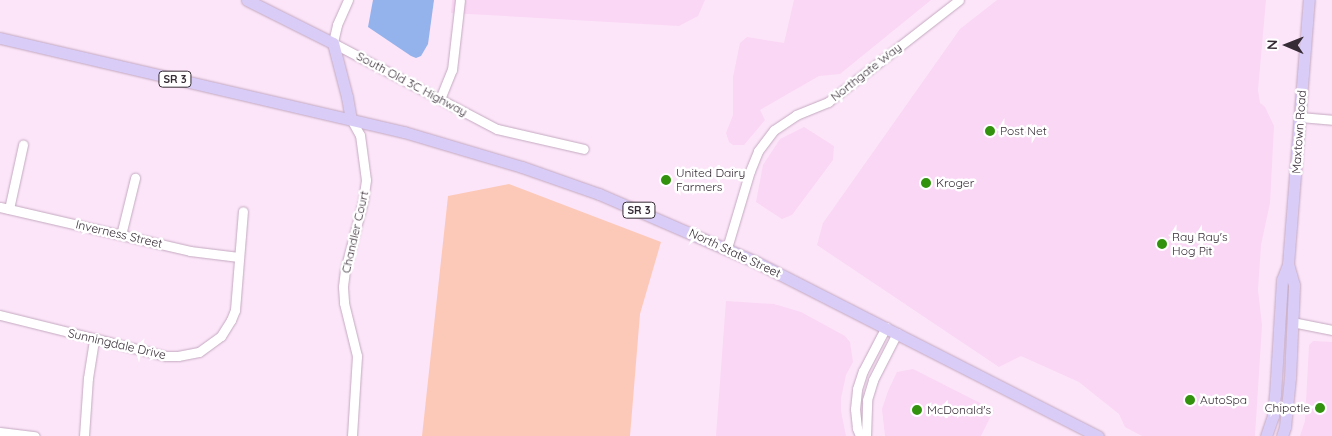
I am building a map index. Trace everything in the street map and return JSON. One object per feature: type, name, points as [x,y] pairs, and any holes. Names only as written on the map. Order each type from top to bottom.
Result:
[{"type":"main road","name":"South Old 3C Highway","points":[[247,0],[333,42]]},
{"type":"main road","name":"Maxtown Road","points":[[1266,436],[1274,402],[1282,280],[1288,264],[1309,0]]},
{"type":"main road","name":"SR 3","points":[[0,38],[351,119]]},
{"type":"main road","points":[[333,42],[348,97],[351,119]]},
{"type":"main road","name":"North State Street","points":[[351,119],[404,132],[547,176],[639,210],[727,248],[1098,436]]},
{"type":"main road","name":"Maxtown Road","points":[[1282,436],[1285,427],[1290,378],[1294,285],[1288,264]]},
{"type":"main road","points":[[1279,316],[1284,323],[1284,372],[1290,378]]},
{"type":"street","points":[[333,42],[337,25],[348,0]]},
{"type":"street","points":[[440,99],[452,70],[460,0]]},
{"type":"street","name":"Northgate Way","points":[[727,248],[750,171],[758,150],[770,135],[796,115],[833,98],[959,0]]},
{"type":"street","name":"South Old 3C Highway","points":[[333,42],[497,129],[584,149]]},
{"type":"street","points":[[1300,117],[1332,120]]},
{"type":"street","name":"Chandler Court","points":[[351,119],[360,135],[366,180],[363,201],[345,270],[343,287],[344,303],[357,356],[352,436]]},
{"type":"street","points":[[5,208],[23,145]]},
{"type":"street","points":[[121,235],[136,178]]},
{"type":"street","name":"Inverness Street","points":[[5,208],[190,251],[239,257]]},
{"type":"street","name":"Sunningdale Drive","points":[[0,315],[166,356],[190,355],[206,348],[221,336],[231,320],[236,302],[243,211]]},
{"type":"street","points":[[1292,322],[1332,330]]},
{"type":"street","points":[[860,436],[856,428],[857,389],[863,371],[886,327]]},
{"type":"street","points":[[866,436],[867,400],[873,380],[897,333]]},
{"type":"street","points":[[84,436],[88,378],[94,339]]},
{"type":"street","points":[[0,432],[35,436]]},
{"type":"shaded area","points":[[452,0],[705,0],[698,16],[679,26],[451,13]]},
{"type":"shaded area","points":[[794,0],[931,0],[840,74],[819,76],[760,110],[765,120],[744,145],[733,145],[729,142],[726,133],[733,115],[733,77],[740,43],[747,37],[784,43]]},
{"type":"shaded area","points":[[997,0],[1266,0],[1258,90],[1260,103],[1265,107],[1274,126],[1270,203],[1261,245],[1258,290],[1262,325],[1255,436],[1142,436],[1125,427],[1119,414],[1079,382],[1021,356],[999,367],[817,245],[823,223],[960,29]]},
{"type":"shaded area","points":[[804,127],[834,146],[833,160],[792,215],[782,219],[756,202],[763,165],[780,139]]},
{"type":"shaded area","points":[[509,184],[661,242],[640,314],[630,436],[422,436],[448,196]]},
{"type":"shaded area","points":[[726,301],[774,304],[801,312],[845,336],[850,342],[853,362],[846,375],[841,398],[841,411],[846,436],[716,436]]},
{"type":"shaded area","points":[[1313,341],[1332,342],[1332,436],[1300,436],[1305,421],[1309,345]]},
{"type":"shaded area","points":[[913,369],[994,410],[981,436],[885,436],[882,409],[888,391],[897,372]]},
{"type":"water","points":[[373,0],[434,0],[428,44],[421,56],[416,58],[411,56],[368,27]]},
{"type":"place","name":"Post Net","points":[[990,131]]},
{"type":"place","name":"United Dairy Farmers","points":[[666,180]]},
{"type":"place","name":"Kroger","points":[[926,183]]},
{"type":"place","name":"Ray Ray's Hog Pit","points":[[1162,244]]},
{"type":"place","name":"AutoSpa","points":[[1190,400]]},
{"type":"place","name":"Chipotle","points":[[1320,408]]},
{"type":"place","name":"McDonald's","points":[[917,410]]}]
